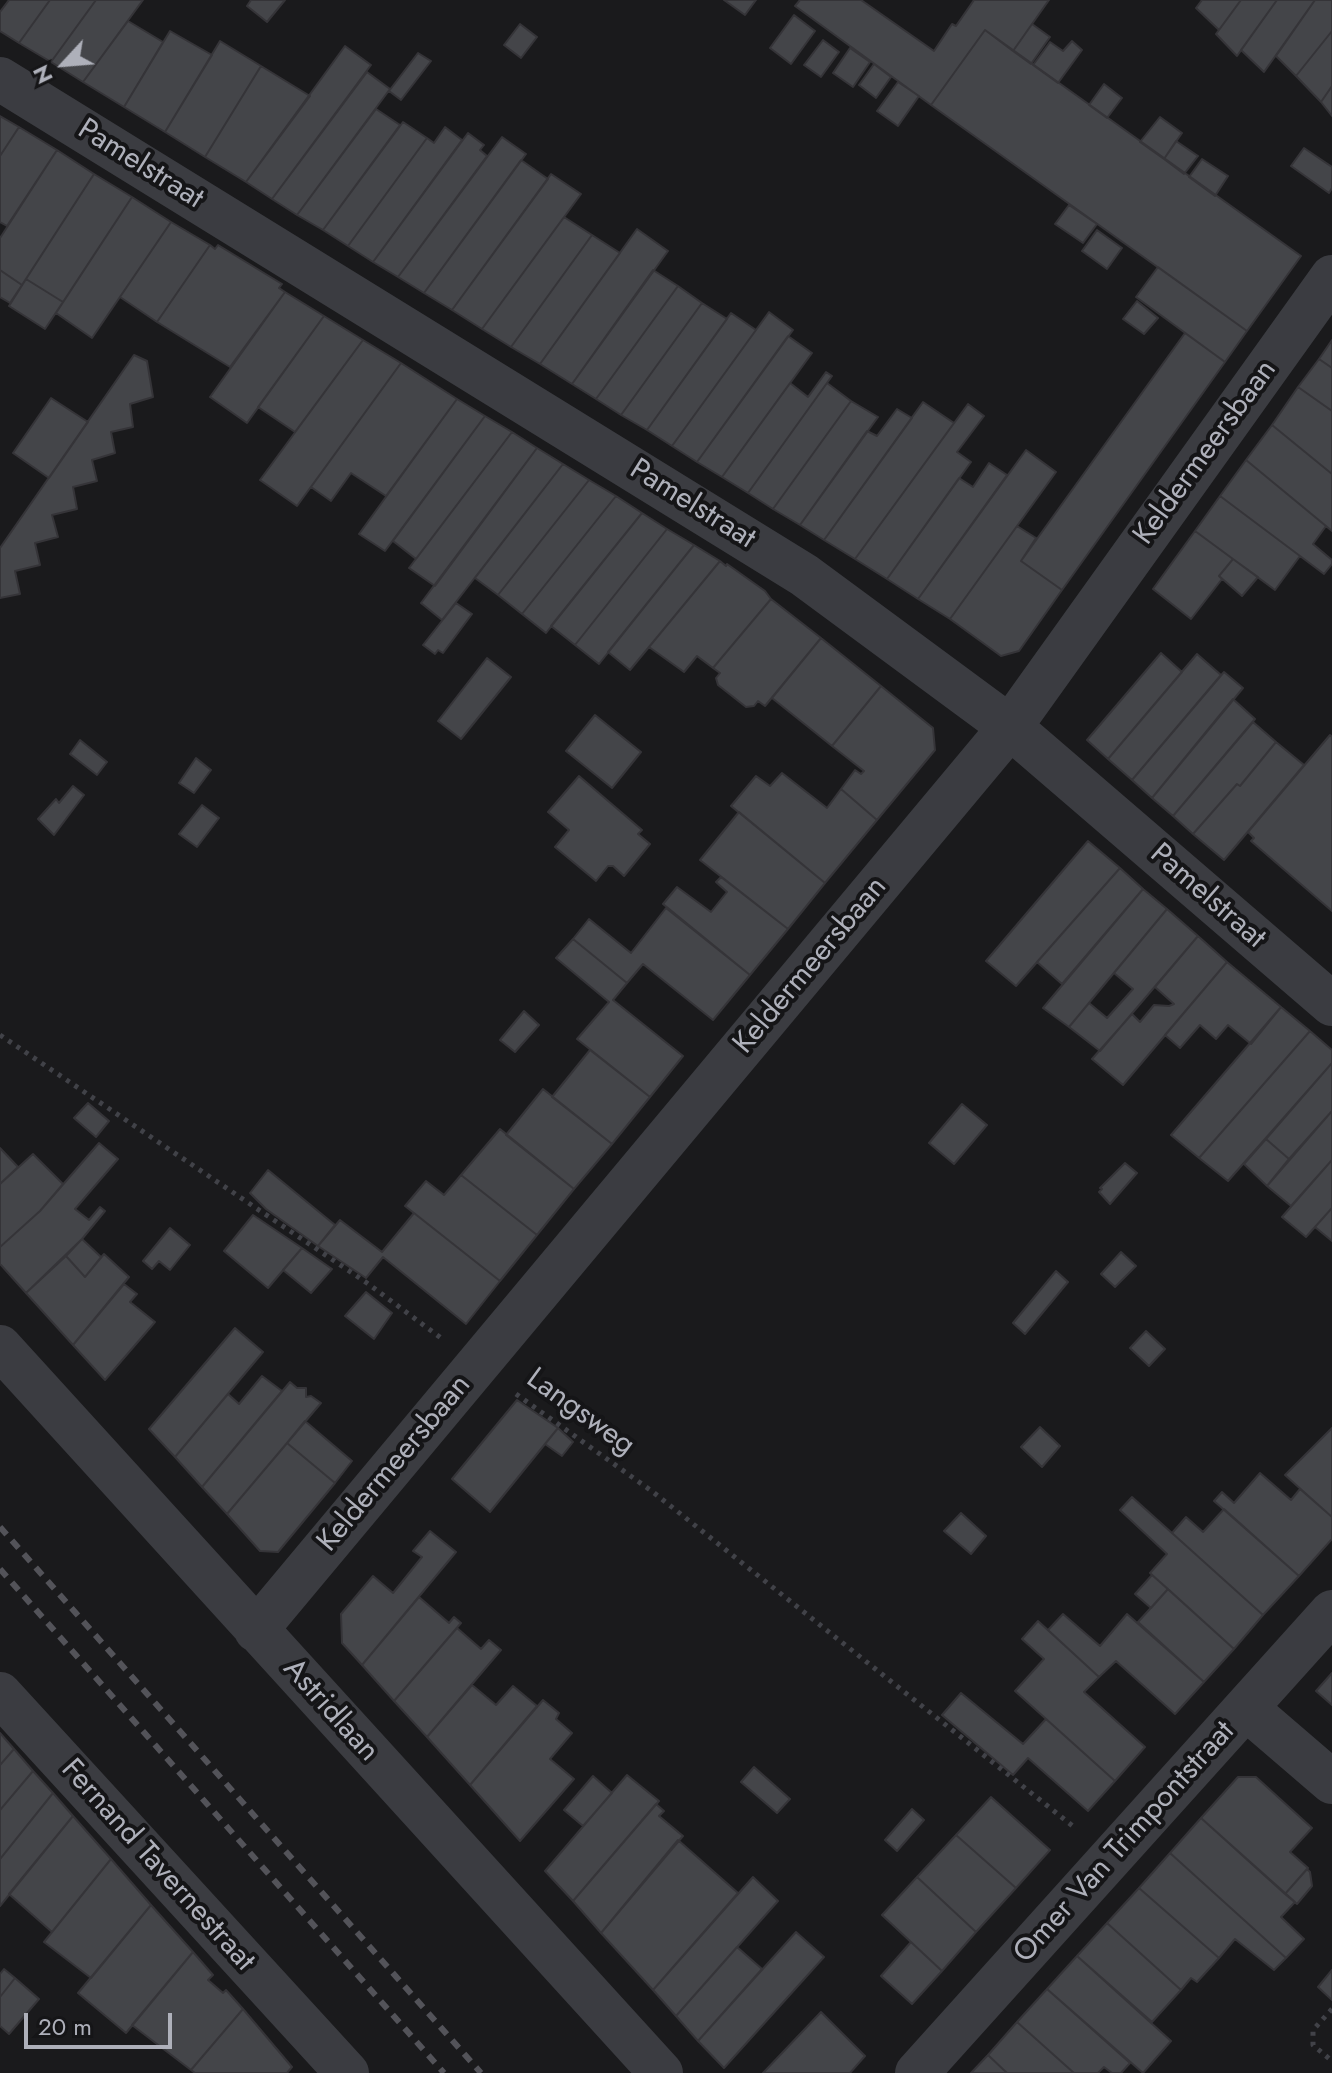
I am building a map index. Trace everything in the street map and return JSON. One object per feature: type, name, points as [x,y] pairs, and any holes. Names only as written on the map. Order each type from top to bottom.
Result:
[{"type":"street","name":"Pamelstraat","points":[[0,79],[804,575],[1010,727],[1332,1004]]},
{"type":"street","name":"Keldermeersbaan","points":[[256,1630],[1010,727],[1332,277]]},
{"type":"street","name":"Astridlaan","points":[[0,1347],[661,2073]]},
{"type":"street","name":"Omer Van Trimpontstraat","points":[[917,2073],[1332,1612]]},
{"type":"street","name":"Fernand Tavernestraat","points":[[0,1694],[347,2073]]},
{"type":"street","points":[[1247,1709],[1332,1782]]},
{"type":"path","name":"Langsweg","points":[[0,1035],[367,1283],[653,1492],[1113,1857]]},
{"type":"path","points":[[1332,2009],[1313,2030],[1313,2045],[1332,2061]]},
{"type":"building","points":[[9,0],[50,0],[19,43],[0,31],[0,12]]},
{"type":"building","points":[[50,0],[96,0],[51,62],[19,43]]},
{"type":"building","points":[[96,0],[143,0],[83,82],[51,62]]},
{"type":"building","points":[[251,0],[285,0],[267,22],[247,6]]},
{"type":"building","points":[[724,0],[756,0],[745,15]]},
{"type":"building","points":[[800,0],[861,0],[934,51],[952,24],[956,26],[974,0],[1049,0],[1013,51],[985,30],[931,105],[795,6]]},
{"type":"building","points":[[1202,0],[1241,0],[1219,30],[1196,8]]},
{"type":"building","points":[[1241,0],[1277,0],[1237,56],[1216,34]]},
{"type":"building","points":[[1277,0],[1315,0],[1264,72],[1241,50]]},
{"type":"building","points":[[1315,0],[1332,0],[1332,31],[1296,76],[1276,56]]},
{"type":"building","points":[[794,15],[815,31],[791,64],[770,48]]},
{"type":"building","points":[[128,21],[163,42],[124,107],[83,82]]},
{"type":"building","points":[[520,24],[537,37],[521,58],[504,45]]},
{"type":"building","points":[[1032,24],[1050,37],[1031,64],[1013,51]]},
{"type":"building","points":[[985,30],[1301,256],[1247,331],[931,105]]},
{"type":"building","points":[[170,31],[212,55],[165,132],[124,107]]},
{"type":"building","points":[[1332,31],[1332,86],[1321,102],[1296,76]]},
{"type":"building","points":[[823,40],[839,52],[821,77],[804,65]]},
{"type":"building","points":[[220,41],[261,66],[205,157],[165,132]]},
{"type":"building","points":[[1072,41],[1082,50],[1058,83],[1033,65],[1050,42],[1063,51]]},
{"type":"building","points":[[345,46],[371,65],[272,199],[246,182]]},
{"type":"building","points":[[850,48],[870,62],[853,87],[833,73]]},
{"type":"building","points":[[418,53],[431,61],[401,100],[389,91]]},
{"type":"building","points":[[874,64],[891,77],[876,98],[859,85]]},
{"type":"building","points":[[261,66],[310,96],[246,182],[205,157]]},
{"type":"building","points":[[367,72],[390,89],[297,215],[272,199]]},
{"type":"building","points":[[898,82],[919,96],[898,126],[877,111]]},
{"type":"building","points":[[1104,84],[1122,98],[1107,118],[1089,105]]},
{"type":"building","points":[[1332,86],[1332,116],[1321,102]]},
{"type":"building","points":[[376,109],[400,125],[323,230],[297,215]]},
{"type":"building","points":[[0,116],[19,127],[0,156]]},
{"type":"building","points":[[1160,117],[1182,133],[1164,159],[1140,142]]},
{"type":"building","points":[[403,122],[427,138],[348,246],[323,230]]},
{"type":"building","points":[[19,127],[57,150],[7,226],[0,222],[0,156]]},
{"type":"building","points":[[445,127],[462,140],[373,262],[348,246],[427,138],[434,143]]},
{"type":"building","points":[[468,133],[484,145],[480,150],[487,156],[398,277],[373,262]]},
{"type":"building","points":[[502,137],[526,154],[424,293],[398,277]]},
{"type":"building","points":[[1176,141],[1198,156],[1184,174],[1164,159]]},
{"type":"building","points":[[1304,148],[1332,167],[1332,188],[1329,193],[1291,166]]},
{"type":"building","points":[[57,150],[94,174],[22,285],[0,270],[0,238]]},
{"type":"building","points":[[1202,159],[1228,176],[1215,196],[1189,177]]},
{"type":"building","points":[[521,160],[548,179],[452,310],[424,293]]},
{"type":"building","points":[[94,174],[132,197],[63,302],[26,279]]},
{"type":"building","points":[[551,174],[581,194],[482,329],[452,310]]},
{"type":"building","points":[[132,197],[171,222],[92,338],[56,313]]},
{"type":"building","points":[[1069,205],[1097,224],[1083,243],[1055,224]]},
{"type":"building","points":[[564,217],[592,235],[511,347],[482,329]]},
{"type":"building","points":[[171,222],[210,245],[157,322],[120,297]]},
{"type":"building","points":[[637,229],[668,251],[572,384],[540,364]]},
{"type":"building","points":[[1097,230],[1122,248],[1107,269],[1082,251]]},
{"type":"building","points":[[592,235],[620,253],[540,364],[511,347]]},
{"type":"building","points":[[210,245],[215,249],[218,245],[282,284],[279,288],[285,292],[230,367],[157,322]]},
{"type":"building","points":[[1158,267],[1247,331],[1225,362],[1136,297]]},
{"type":"building","points":[[0,270],[22,285],[10,303],[0,297]]},
{"type":"building","points":[[653,270],[678,286],[596,399],[572,384]]},
{"type":"building","points":[[26,279],[63,302],[45,329],[9,306]]},
{"type":"building","points":[[678,286],[702,303],[621,415],[596,399]]},
{"type":"building","points":[[285,292],[324,316],[247,423],[210,397]]},
{"type":"building","points":[[1137,301],[1158,318],[1144,334],[1123,319]]},
{"type":"building","points":[[702,303],[727,319],[647,430],[621,415]]},
{"type":"building","points":[[769,312],[793,330],[697,462],[672,446]]},
{"type":"building","points":[[731,313],[756,330],[672,446],[647,430]]},
{"type":"building","points":[[324,316],[363,340],[295,432],[258,407]]},
{"type":"building","points":[[1185,333],[1225,362],[1062,590],[1021,561]]},
{"type":"building","points":[[788,336],[812,353],[722,477],[697,462]]},
{"type":"building","points":[[363,340],[401,363],[297,506],[260,480]]},
{"type":"building","points":[[1332,340],[1332,368],[1319,359]]},
{"type":"building","points":[[134,355],[147,361],[153,397],[130,404],[133,427],[111,432],[115,453],[92,460],[97,481],[73,487],[77,509],[52,515],[58,537],[35,543],[40,565],[15,571],[20,594],[0,598],[0,548]]},
{"type":"building","points":[[1319,359],[1332,368],[1332,411],[1298,387]]},
{"type":"building","points":[[401,363],[457,399],[386,496],[351,473],[331,501],[311,487]]},
{"type":"building","points":[[826,372],[832,376],[748,493],[722,477],[790,383],[808,397]]},
{"type":"building","points":[[827,383],[851,401],[773,509],[748,493]]},
{"type":"building","points":[[1298,387],[1332,411],[1332,474],[1272,425]]},
{"type":"building","points":[[51,398],[88,422],[49,478],[13,453]]},
{"type":"building","points":[[457,399],[485,416],[385,551],[359,534]]},
{"type":"building","points":[[851,401],[878,417],[800,525],[773,509]]},
{"type":"building","points":[[923,402],[954,423],[855,559],[824,540]]},
{"type":"building","points":[[968,404],[984,416],[957,452],[971,462],[887,579],[855,559]]},
{"type":"building","points":[[897,409],[912,418],[824,540],[800,525],[867,431],[877,436]]},
{"type":"building","points":[[485,416],[512,432],[416,559],[393,541]]},
{"type":"building","points":[[1272,425],[1332,474],[1332,531],[1246,460]]},
{"type":"building","points":[[512,432],[537,448],[435,586],[409,568]]},
{"type":"building","points":[[537,448],[563,464],[442,620],[421,603]]},
{"type":"building","points":[[1026,450],[1056,472],[950,619],[918,599]]},
{"type":"building","points":[[1246,460],[1326,526],[1313,544],[1332,560],[1324,574],[1220,496]]},
{"type":"building","points":[[989,463],[1007,475],[918,599],[887,579],[959,478],[973,487]]},
{"type":"building","points":[[563,464],[589,480],[498,595],[475,578]]},
{"type":"building","points":[[589,480],[616,496],[522,614],[498,595]]},
{"type":"building","points":[[616,496],[642,513],[546,633],[522,614]]},
{"type":"building","points":[[1220,496],[1300,556],[1275,590],[1195,531]]},
{"type":"building","points":[[642,513],[667,529],[575,645],[551,626]]},
{"type":"building","points":[[1017,526],[1036,538],[1021,561],[1062,590],[1019,651],[1001,656],[950,619]]},
{"type":"building","points":[[667,529],[694,545],[599,664],[575,645]]},
{"type":"building","points":[[1195,531],[1233,559],[1219,576],[1222,579],[1191,619],[1153,589]]},
{"type":"building","points":[[694,545],[720,561],[630,670],[608,652]]},
{"type":"building","points":[[1233,559],[1258,577],[1242,596],[1219,576]]},
{"type":"building","points":[[720,561],[765,591],[771,599],[713,668],[697,656],[684,672],[649,647]]},
{"type":"building","points":[[771,599],[821,638],[765,706],[758,701],[754,706],[746,707],[718,685],[716,678],[720,673],[713,668]]},
{"type":"building","points":[[456,603],[472,614],[443,653],[438,650],[435,654],[423,645]]},
{"type":"building","points":[[821,638],[881,686],[832,746],[772,698]]},
{"type":"building","points":[[1161,653],[1182,672],[1108,759],[1087,740]]},
{"type":"building","points":[[1197,654],[1221,675],[1132,780],[1108,759]]},
{"type":"building","points":[[487,658],[511,677],[461,739],[438,721]]},
{"type":"building","points":[[1224,672],[1243,688],[1152,798],[1132,780]]},
{"type":"building","points":[[881,686],[933,728],[935,750],[877,820],[841,789],[855,770],[861,774],[864,771],[832,746]]},
{"type":"building","points":[[1233,699],[1255,719],[1173,816],[1152,798]]},
{"type":"building","points":[[595,715],[641,752],[612,788],[566,751]]},
{"type":"building","points":[[1253,722],[1276,742],[1240,786],[1237,784],[1193,834],[1173,816]]},
{"type":"building","points":[[1330,735],[1332,911],[1251,841],[1254,838],[1248,832]]},
{"type":"building","points":[[80,740],[107,762],[97,775],[70,754]]},
{"type":"building","points":[[1276,742],[1304,765],[1224,860],[1193,834],[1237,784],[1240,786]]},
{"type":"building","points":[[196,758],[211,770],[194,793],[179,783]]},
{"type":"building","points":[[782,773],[827,808],[841,789],[877,820],[825,883],[731,806],[756,776],[770,786]]},
{"type":"building","points":[[579,776],[642,830],[638,834],[650,844],[624,876],[613,866],[608,866],[596,881],[555,847],[569,830],[548,812]]},
{"type":"building","points":[[73,786],[84,795],[54,835],[38,819],[56,799],[59,803]]},
{"type":"building","points":[[202,805],[219,818],[197,847],[179,834]]},
{"type":"building","points":[[739,812],[825,883],[788,929],[700,860]]},
{"type":"building","points":[[1088,841],[1120,868],[1016,986],[986,961]]},
{"type":"building","points":[[1120,868],[1143,889],[1062,984],[1037,962]]},
{"type":"building","points":[[721,877],[788,929],[750,975],[663,904],[677,887],[711,912],[727,892],[716,882]]},
{"type":"building","points":[[1143,889],[1167,909],[1069,1027],[1043,1008]]},
{"type":"building","points":[[666,908],[750,975],[713,1020],[643,964],[627,983],[573,939],[589,919],[631,953]]},
{"type":"building","points":[[1167,909],[1198,936],[1100,1051],[1069,1027],[1089,1003],[1107,1018],[1133,989],[1114,973]]},
{"type":"building","points":[[1198,936],[1227,962],[1123,1085],[1092,1059],[1132,1014],[1140,1022],[1154,1005],[1174,1004],[1155,987]]},
{"type":"building","points":[[573,939],[627,983],[613,1000],[683,1056],[650,1097],[577,1039],[609,1002],[556,958]]},
{"type":"building","points":[[1227,962],[1281,1007],[1251,1044],[1228,1025],[1216,1039],[1200,1025],[1180,1048],[1165,1035]]},
{"type":"building","points":[[1281,1007],[1310,1031],[1199,1158],[1171,1135]]},
{"type":"building","points":[[524,1011],[539,1025],[515,1052],[500,1040]]},
{"type":"building","points":[[1310,1031],[1332,1050],[1332,1063],[1228,1181],[1199,1158]]},
{"type":"building","points":[[590,1050],[650,1097],[612,1144],[552,1097]]},
{"type":"building","points":[[1332,1063],[1332,1111],[1289,1159],[1266,1139]]},
{"type":"building","points":[[543,1089],[612,1144],[574,1189],[506,1135]]},
{"type":"building","points":[[88,1103],[109,1121],[96,1137],[74,1118]]},
{"type":"building","points":[[962,1104],[987,1125],[954,1164],[929,1143]]},
{"type":"building","points":[[1332,1111],[1332,1160],[1291,1206],[1267,1186]]},
{"type":"building","points":[[500,1129],[574,1189],[537,1235],[461,1175]]},
{"type":"building","points":[[1266,1139],[1289,1159],[1267,1186],[1244,1164]]},
{"type":"building","points":[[99,1143],[118,1159],[75,1209],[89,1220],[100,1207],[105,1211],[82,1239],[26,1293],[0,1264],[0,1247],[40,1211]]},
{"type":"building","points":[[0,1148],[18,1167],[0,1184]]},
{"type":"building","points":[[33,1154],[63,1184],[40,1211],[0,1247],[0,1184]]},
{"type":"building","points":[[1332,1160],[1332,1208],[1306,1237],[1282,1217]]},
{"type":"building","points":[[1125,1163],[1137,1173],[1110,1204],[1099,1192],[1100,1188]]},
{"type":"building","points":[[268,1170],[335,1225],[318,1246],[266,1209],[250,1193]]},
{"type":"building","points":[[461,1175],[537,1235],[500,1281],[405,1206],[426,1181],[444,1195]]},
{"type":"building","points":[[1332,1208],[1332,1241],[1315,1227]]},
{"type":"building","points":[[414,1213],[500,1281],[466,1324],[383,1257],[366,1278],[318,1246],[340,1220],[382,1252]]},
{"type":"building","points":[[253,1215],[302,1248],[268,1288],[224,1251]]},
{"type":"building","points":[[170,1228],[190,1245],[170,1270],[159,1261],[152,1269],[143,1261]]},
{"type":"building","points":[[82,1239],[101,1257],[85,1277],[66,1256]]},
{"type":"building","points":[[302,1248],[332,1269],[311,1293],[283,1270]]},
{"type":"building","points":[[1121,1252],[1136,1266],[1115,1287],[1101,1274]]},
{"type":"building","points":[[104,1254],[129,1277],[73,1345],[26,1293],[66,1256],[85,1277]]},
{"type":"building","points":[[1056,1271],[1068,1282],[1025,1334],[1013,1323]]},
{"type":"building","points":[[124,1284],[137,1294],[130,1302],[155,1322],[105,1380],[73,1345]]},
{"type":"building","points":[[366,1292],[392,1313],[374,1339],[345,1316]]},
{"type":"building","points":[[235,1328],[263,1352],[175,1457],[149,1429]]},
{"type":"building","points":[[1146,1331],[1165,1349],[1149,1366],[1130,1348]]},
{"type":"building","points":[[262,1376],[282,1391],[202,1487],[175,1457],[228,1394],[239,1404]]},
{"type":"building","points":[[290,1382],[297,1388],[306,1388],[306,1397],[311,1396],[321,1403],[227,1514],[202,1487]]},
{"type":"building","points":[[517,1400],[558,1428],[490,1512],[452,1479]]},
{"type":"building","points":[[305,1421],[352,1461],[335,1483],[287,1443]]},
{"type":"building","points":[[1040,1427],[1060,1446],[1042,1467],[1021,1447]]},
{"type":"building","points":[[558,1428],[573,1442],[562,1456],[545,1444]]},
{"type":"building","points":[[1332,1428],[1332,1517],[1285,1475]]},
{"type":"building","points":[[287,1443],[335,1483],[278,1552],[260,1551],[227,1514]]},
{"type":"building","points":[[1260,1473],[1291,1500],[1300,1489],[1332,1517],[1332,1539],[1299,1576],[1214,1501],[1222,1492],[1234,1503]]},
{"type":"building","points":[[1132,1497],[1263,1615],[1234,1649],[1150,1573],[1167,1554],[1120,1510]]},
{"type":"building","points":[[1224,1509],[1299,1576],[1263,1615],[1172,1533],[1186,1517],[1203,1532]]},
{"type":"building","points":[[961,1513],[986,1536],[971,1554],[944,1531]]},
{"type":"building","points":[[430,1531],[456,1552],[362,1665],[342,1643],[341,1614],[373,1576],[393,1593],[422,1557],[413,1551]]},
{"type":"building","points":[[1152,1575],[1168,1589],[1151,1608],[1135,1594]]},
{"type":"building","points":[[1168,1589],[1234,1649],[1204,1682],[1138,1622]]},
{"type":"building","points":[[419,1597],[449,1623],[454,1617],[461,1623],[394,1701],[362,1665]]},
{"type":"building","points":[[1063,1614],[1100,1646],[1127,1614],[1204,1682],[1175,1714],[1116,1661],[1099,1677],[1048,1630]]},
{"type":"building","points":[[1038,1621],[1099,1677],[1084,1692],[1145,1747],[1115,1781],[1015,1691],[1044,1659],[1022,1639]]},
{"type":"building","points":[[457,1628],[481,1649],[489,1640],[501,1650],[427,1737],[394,1701]]},
{"type":"building","points":[[1332,1673],[1332,1705],[1316,1691]]},
{"type":"building","points":[[472,1685],[496,1705],[513,1686],[537,1706],[470,1785],[427,1737]]},
{"type":"building","points":[[961,1693],[1023,1744],[1046,1719],[1115,1781],[1088,1811],[1028,1758],[1013,1775],[942,1715]]},
{"type":"building","points":[[543,1700],[559,1713],[556,1719],[572,1733],[550,1759],[574,1779],[520,1841],[470,1785]]},
{"type":"building","points":[[0,1733],[14,1749],[0,1765]]},
{"type":"building","points":[[14,1749],[33,1771],[0,1810],[0,1765]]},
{"type":"building","points":[[754,1767],[790,1799],[777,1813],[741,1782]]},
{"type":"building","points":[[33,1771],[53,1793],[0,1859],[0,1810]]},
{"type":"building","points":[[627,1775],[659,1801],[573,1901],[545,1871]]},
{"type":"building","points":[[593,1776],[612,1793],[583,1826],[564,1810]]},
{"type":"building","points":[[1238,1777],[1256,1777],[1312,1828],[1290,1852],[1308,1868],[1285,1894],[1201,1818]]},
{"type":"building","points":[[53,1793],[73,1816],[0,1906],[0,1859]]},
{"type":"building","points":[[991,1797],[1050,1850],[1016,1888],[956,1835]]},
{"type":"building","points":[[656,1804],[664,1811],[659,1816],[683,1836],[601,1933],[573,1901]]},
{"type":"building","points":[[912,1809],[924,1820],[897,1851],[885,1840]]},
{"type":"building","points":[[73,1816],[111,1859],[52,1932],[9,1894]]},
{"type":"building","points":[[1201,1818],[1295,1902],[1281,1917],[1304,1939],[1286,1958],[1170,1853]]},
{"type":"building","points":[[956,1835],[1016,1888],[976,1932],[917,1877]]},
{"type":"building","points":[[678,1840],[738,1893],[653,1990],[601,1933]]},
{"type":"building","points":[[1170,1853],[1286,1958],[1274,1970],[1235,1939],[1219,1958],[1139,1888]]},
{"type":"building","points":[[111,1859],[151,1905],[91,1978],[44,1942]]},
{"type":"building","points":[[1307,1869],[1312,1886],[1297,1904],[1285,1894]]},
{"type":"building","points":[[753,1877],[778,1901],[676,2016],[653,1990]]},
{"type":"building","points":[[917,1877],[976,1932],[942,1971],[882,1915]]},
{"type":"building","points":[[1139,1888],[1219,1958],[1197,1982],[1191,1978],[1181,1990],[1107,1923]]},
{"type":"building","points":[[151,1905],[193,1952],[126,2033],[78,1993]]},
{"type":"building","points":[[1107,1923],[1181,1990],[1152,2022],[1077,1956]]},
{"type":"building","points":[[796,1932],[824,1957],[724,2068],[698,2041]]},
{"type":"building","points":[[911,1942],[942,1971],[912,2004],[881,1976]]},
{"type":"building","points":[[737,1947],[762,1969],[698,2041],[676,2016]]},
{"type":"building","points":[[193,1952],[213,1975],[208,1980],[223,1993],[226,1990],[243,2009],[191,2070],[132,2025]]},
{"type":"building","points":[[1077,1956],[1171,2041],[1143,2073],[1047,1989]]},
{"type":"building","points":[[4,1969],[15,1978],[0,1997],[0,1974]]},
{"type":"building","points":[[1332,1970],[1332,2000],[1318,1987]]},
{"type":"building","points":[[15,1978],[39,1999],[9,2034],[0,2026],[0,1997]]},
{"type":"building","points":[[1047,1989],[1130,2063],[1121,2073],[1112,2073],[1104,2067],[1098,2073],[1074,2073],[1017,2022]]},
{"type":"building","points":[[243,2009],[292,2067],[287,2073],[195,2073],[191,2070]]},
{"type":"building","points":[[821,2012],[865,2056],[850,2073],[763,2073]]},
{"type":"building","points":[[1017,2022],[1074,2073],[1007,2073],[988,2055]]},
{"type":"building","points":[[988,2055],[1007,2073],[971,2073]]},
{"type":"railway","points":[[0,1527],[481,2073]]},
{"type":"railway","points":[[0,1569],[444,2073]]}]
